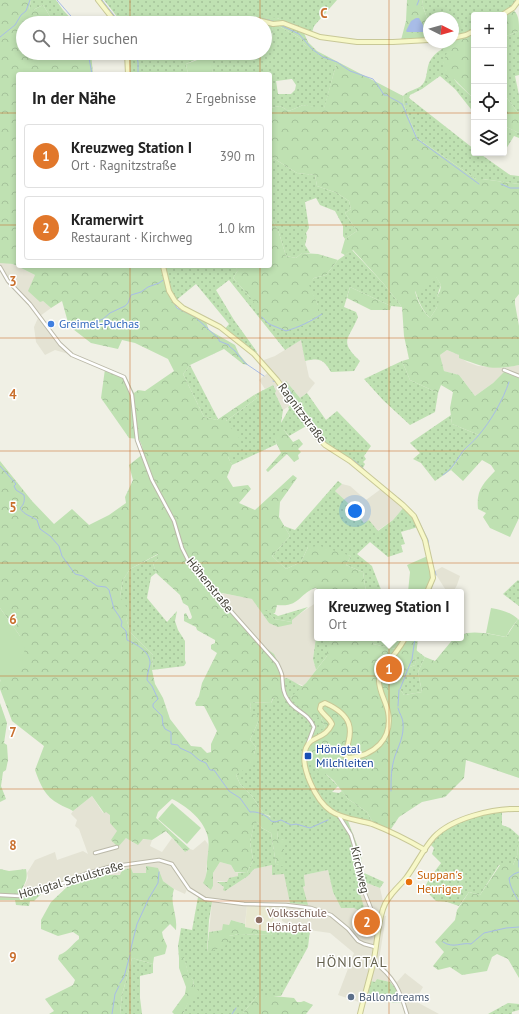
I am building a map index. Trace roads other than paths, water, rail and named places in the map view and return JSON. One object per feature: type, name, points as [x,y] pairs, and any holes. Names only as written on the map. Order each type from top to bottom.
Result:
[{"type":"main road","points":[[98,0],[111,16]]},
{"type":"main road","points":[[507,12],[513,8],[519,0]]},
{"type":"main road","points":[[272,24],[283,23],[320,37],[357,42],[423,40]]},
{"type":"main road","points":[[459,37],[471,32]]},
{"type":"main road","points":[[127,60],[128,72]]},
{"type":"main road","name":"Ragnitzstraße","points":[[164,268],[169,291],[175,301],[183,308],[220,327],[249,350],[277,380],[319,439],[325,445],[350,460],[414,516],[425,540],[432,571],[433,578],[428,589]]},
{"type":"main road","points":[[308,744],[329,731],[332,724],[329,718],[322,714],[320,709],[321,705],[325,703],[347,718],[351,731],[350,742],[344,755],[348,758],[363,756],[370,753],[377,747],[385,738],[389,721],[384,698],[379,686],[380,677],[385,666],[395,655],[403,641]]},
{"type":"main road","name":"Höhenstraße","points":[[308,744],[305,750],[308,779],[330,811],[338,815],[372,824],[396,834],[425,850]]},
{"type":"main road","points":[[360,1014],[373,962],[379,924],[386,902],[405,879],[434,838],[440,831],[457,822],[494,810],[519,808]]},
{"type":"street","name":"Höhenstraße","points":[[0,267],[8,281],[30,304],[46,327],[69,353],[124,377],[132,395],[137,440],[152,480],[174,521],[182,548],[191,566],[277,663],[282,673],[284,692],[287,700],[305,714],[312,722],[314,727],[308,744]]},
{"type":"street","points":[[504,370],[519,376]]},
{"type":"street","name":"Kirchweg","points":[[338,815],[351,835],[362,886],[372,911],[372,920],[379,924]]},
{"type":"street","points":[[95,853],[117,847]]},
{"type":"street","name":"Hönigtal Schulstraße","points":[[0,895],[20,896],[56,886],[109,866],[147,861],[162,861],[172,864],[189,889],[204,899],[244,904],[286,905],[312,908],[331,915],[348,929],[358,941],[375,947]]},
{"type":"street","points":[[373,962],[384,970],[399,990],[408,1014]]},
{"type":"water","points":[[419,18],[423,25],[423,32],[407,32],[406,31],[411,21]]},
{"type":"waterway","points":[[20,16],[26,11],[30,0]]},
{"type":"waterway","points":[[57,0],[71,16]]},
{"type":"waterway","points":[[102,0],[115,16]]},
{"type":"waterway","points":[[417,5],[419,0]]},
{"type":"waterway","points":[[272,21],[276,22]]},
{"type":"waterway","points":[[0,37],[16,23]]},
{"type":"waterway","points":[[289,23],[295,25]]},
{"type":"waterway","points":[[280,25],[299,34],[312,49],[323,57],[337,62],[350,71],[373,79],[376,83]]},
{"type":"waterway","points":[[89,60],[92,72]]},
{"type":"waterway","points":[[138,60],[138,72]]},
{"type":"waterway","points":[[377,84],[384,95],[387,95],[402,104]]},
{"type":"waterway","points":[[402,104],[406,113]]},
{"type":"waterway","points":[[406,114],[417,139],[479,184]]},
{"type":"waterway","points":[[501,184],[510,188],[519,188]]},
{"type":"waterway","points":[[80,329],[103,319],[110,313],[125,306],[131,295],[141,292],[165,279]]},
{"type":"waterway","points":[[174,303],[177,308],[195,317],[219,339],[219,341],[229,345],[245,363],[264,376]]},
{"type":"waterway","points":[[262,317],[269,324],[286,331],[304,324],[322,314]]},
{"type":"waterway","points":[[443,475],[452,467],[463,451],[476,438],[492,417],[509,382]]},
{"type":"waterway","points":[[281,383],[285,384],[298,405],[327,444],[356,462],[370,475]]},
{"type":"waterway","points":[[0,466],[16,484],[14,486],[16,490],[24,495],[24,502],[20,508],[26,514],[37,520],[40,529],[50,536],[59,546],[62,556],[75,574],[83,576],[97,586],[106,587],[109,590],[114,609],[122,622],[121,626],[126,631],[127,640],[146,652],[150,660],[147,680],[152,686],[158,699],[153,704],[153,707],[162,716],[165,729],[171,732],[171,744],[178,745],[180,748],[206,763],[210,770],[214,770],[229,791],[240,798],[250,812],[262,814],[271,821],[275,822],[281,820],[291,825],[296,824],[310,828],[328,820]]},
{"type":"waterway","points":[[389,491],[402,501]]},
{"type":"waterway","points":[[406,505],[414,513]]},
{"type":"waterway","points":[[418,520],[428,540],[429,548]]},
{"type":"waterway","points":[[435,571],[436,575]]},
{"type":"waterway","points":[[431,589],[434,580]]},
{"type":"waterway","points":[[400,689],[412,659],[415,641]]},
{"type":"waterway","points":[[398,706],[399,690]]},
{"type":"waterway","points":[[391,791],[393,765],[403,732],[403,723],[398,708]]},
{"type":"waterway","points":[[519,860],[519,867]]},
{"type":"waterway","points":[[130,952],[137,924],[158,883],[159,872]]},
{"type":"waterway","points":[[519,872],[509,878],[519,902]]},
{"type":"waterway","points":[[443,942],[451,945],[471,944],[484,933],[506,928],[519,927]]},
{"type":"waterway","points":[[120,983],[124,977],[130,955]]},
{"type":"waterway","points":[[112,1014],[115,994],[119,986]]},
{"type":"waterway","points":[[232,1014],[236,1008]]},
{"type":"place","name":"Greimel-Puchas","points":[[51,324]]},
{"type":"place","name":"Kreuzweg Station I","points":[[389,669]]},
{"type":"place","name":"Hönigtal Milchleiten","points":[[308,756]]},
{"type":"place","name":"Suppan's Heuriger","points":[[409,882]]},
{"type":"place","name":"Volksschule Hönigtal","points":[[259,920]]},
{"type":"place","name":"Kramerwirt","points":[[367,922]]},
{"type":"place","name":"Ballondreams","points":[[351,997]]},
{"type":"district","name":"HÖNIGTAL","points":[[352,962]]}]
